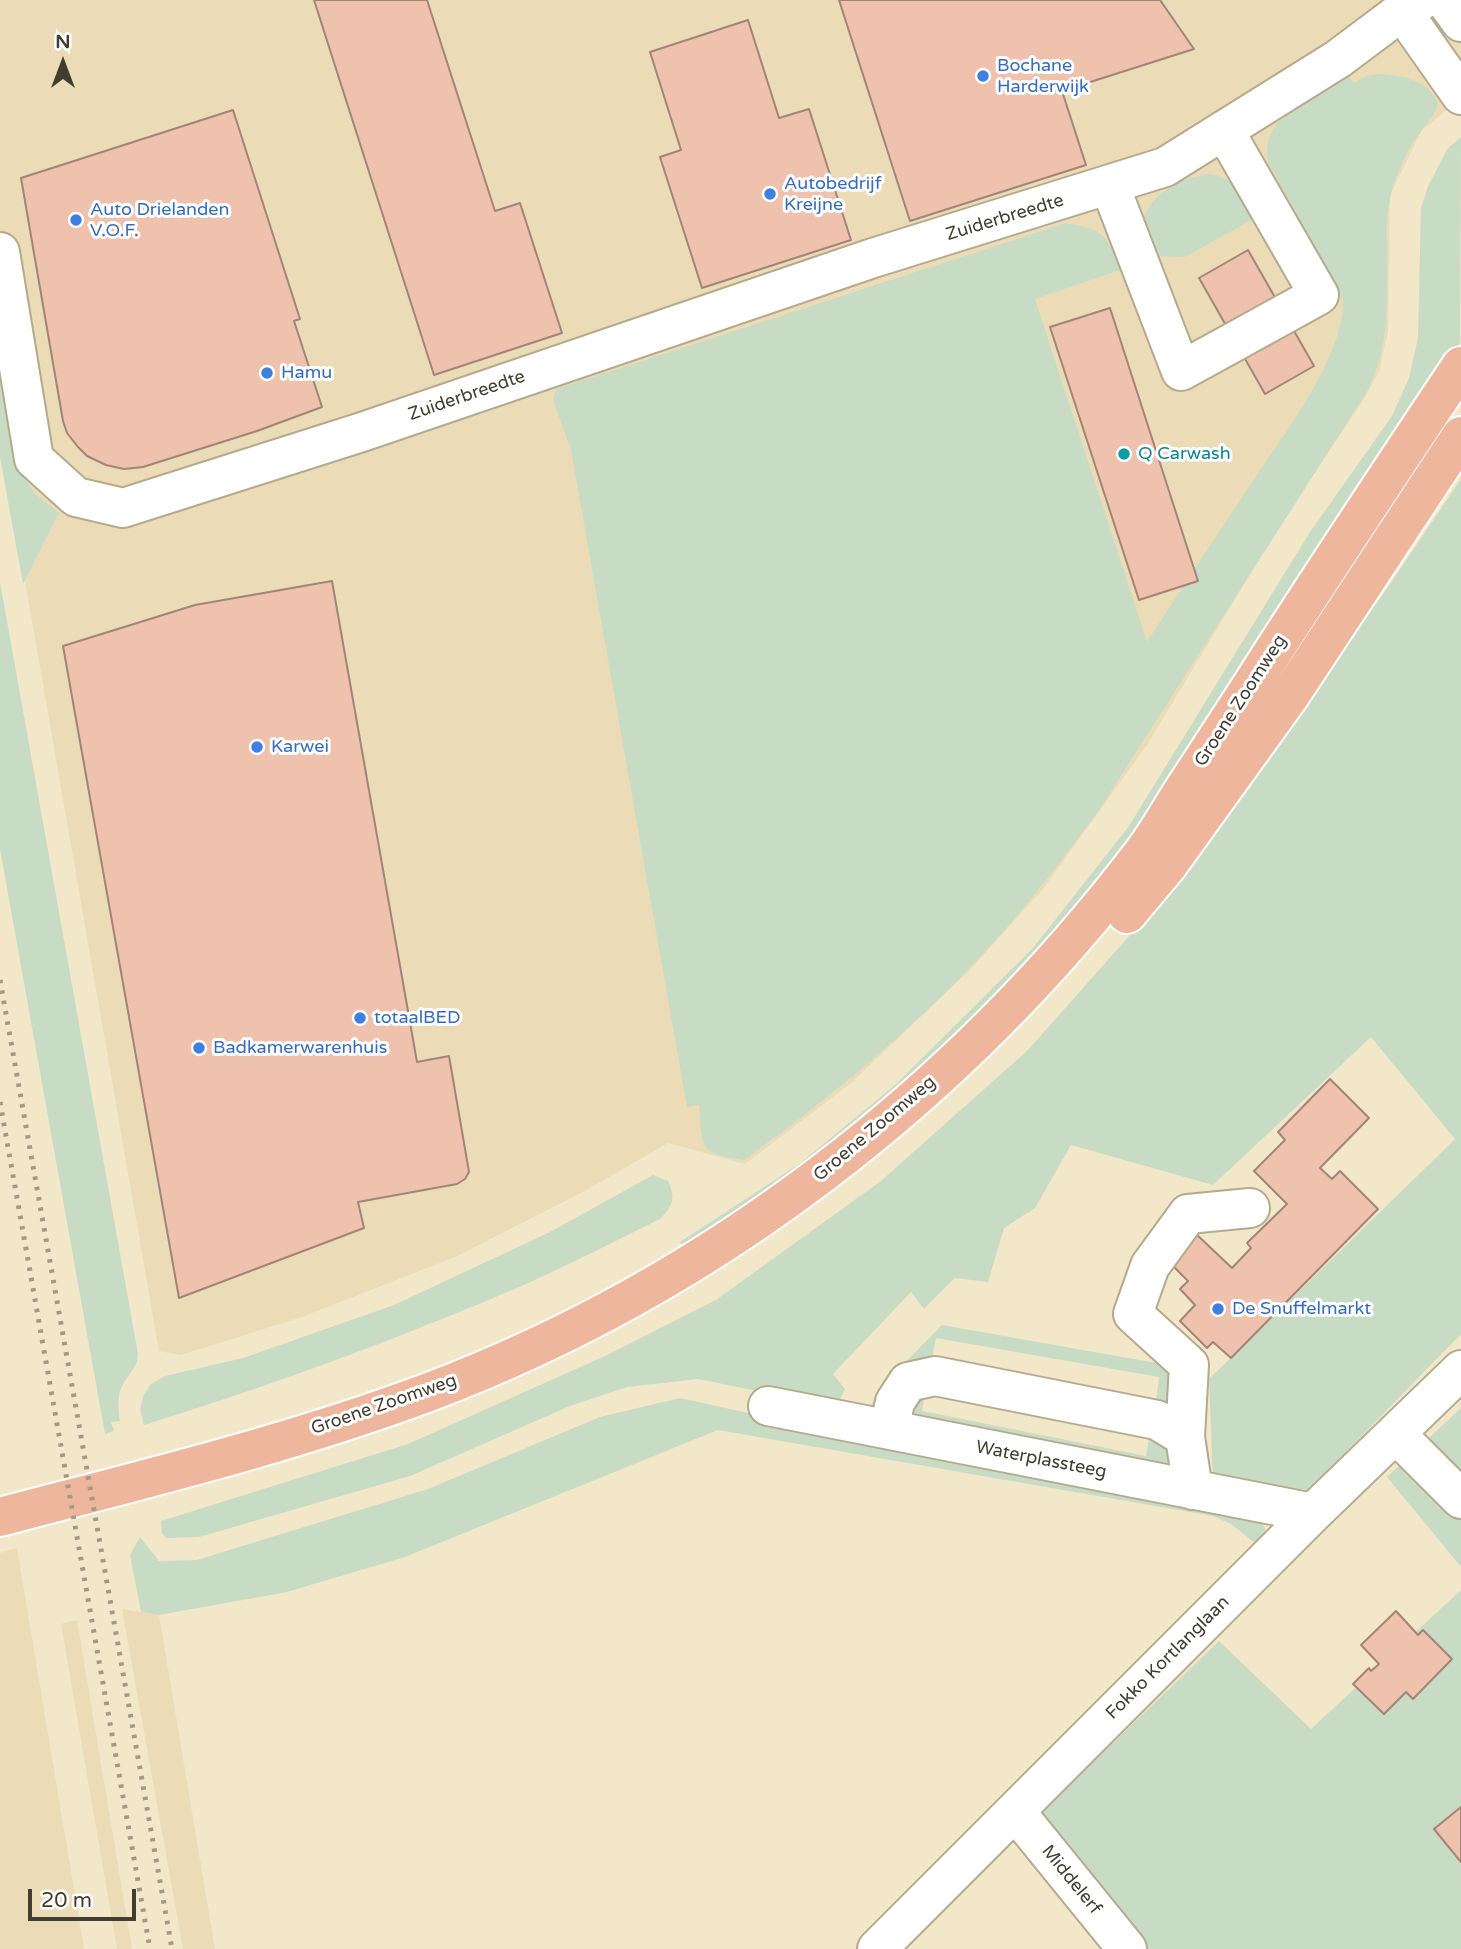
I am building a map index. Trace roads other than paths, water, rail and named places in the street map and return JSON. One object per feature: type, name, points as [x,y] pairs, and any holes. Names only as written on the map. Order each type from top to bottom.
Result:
[{"type":"main road","name":"Groene Zoomweg","points":[[0,1517],[154,1478],[314,1430],[429,1392],[511,1357],[589,1321],[743,1232],[881,1129],[962,1056],[1018,1000],[1064,950],[1144,851],[1342,544],[1461,366]]},
{"type":"main road","name":"Groene Zoomweg","points":[[0,1544],[331,1452],[439,1414],[527,1377],[598,1342],[689,1290],[754,1249],[874,1163],[943,1104],[1053,1002],[1168,865],[1289,696],[1461,436]]},
{"type":"street","points":[[1445,0],[1461,22]]},
{"type":"street","name":"Zuiderbreedte","points":[[0,252],[34,459],[76,497],[123,508],[362,432],[873,258],[1165,167],[1338,58],[1412,6],[1461,95]]},
{"type":"street","points":[[1110,186],[1181,371],[1319,295],[1224,130]]},
{"type":"street","points":[[1193,1490],[1185,1437],[1189,1365],[1133,1314],[1150,1266],[1188,1214],[1250,1208]]},
{"type":"street","name":"Fokko Kortlanglaan","points":[[877,1949],[1313,1513],[1461,1370]]},
{"type":"street","points":[[889,1430],[895,1402],[908,1382],[935,1376],[1157,1420],[1185,1437]]},
{"type":"street","name":"Waterplassteeg","points":[[768,1406],[1313,1513]]},
{"type":"street","points":[[1396,1434],[1461,1499]]},
{"type":"street","name":"Middelerf","points":[[1015,1811],[1127,1949]]},
{"type":"railway","points":[[0,980],[172,1949]]},
{"type":"railway","points":[[0,1102],[150,1949]]},
{"type":"place","name":"Bochane Harderwijk","points":[[983,76]]},
{"type":"place","name":"Autobedrijf Kreijne","points":[[770,194]]},
{"type":"place","name":"Auto Drielanden V.O.F.","points":[[76,220]]},
{"type":"place","name":"Hamu","points":[[267,373]]},
{"type":"place","name":"Q Carwash","points":[[1124,454]]},
{"type":"place","name":"Karwei","points":[[257,747]]},
{"type":"place","name":"totaalBED","points":[[360,1018]]},
{"type":"place","name":"Badkamerwarenhuis","points":[[199,1048]]},
{"type":"place","name":"De Snuffelmarkt","points":[[1218,1309]]}]
